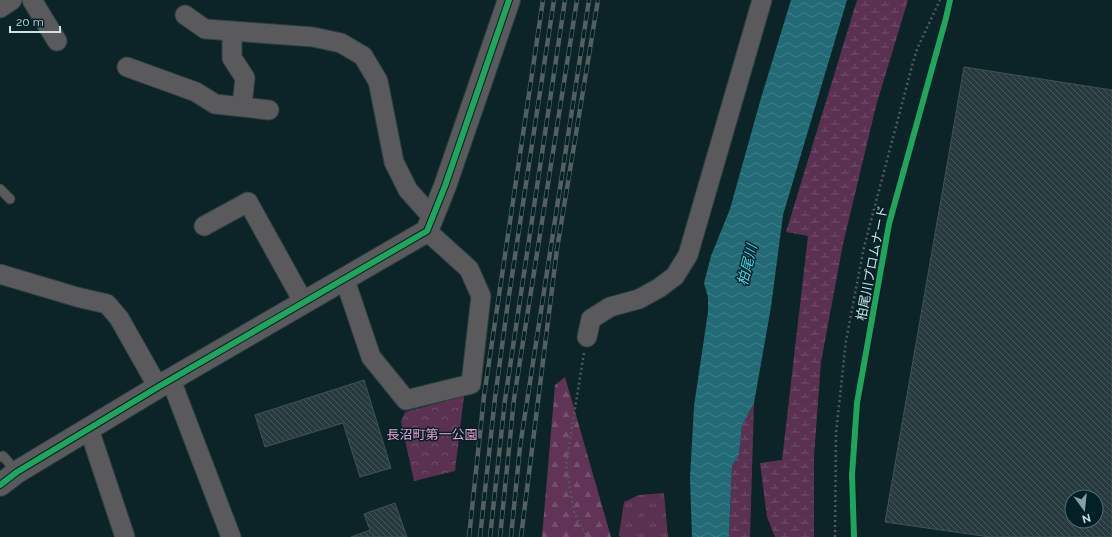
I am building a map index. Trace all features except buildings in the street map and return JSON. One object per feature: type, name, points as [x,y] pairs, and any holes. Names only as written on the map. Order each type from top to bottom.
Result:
[{"type":"street","points":[[0,8],[12,0]]},
{"type":"street","points":[[32,0],[57,41]]},
{"type":"street","points":[[0,485],[17,472],[89,429],[345,280],[430,225],[445,186],[509,0]]},
{"type":"street","points":[[587,337],[591,318],[610,307],[639,299],[659,288],[675,276],[688,255],[762,0]]},
{"type":"street","points":[[185,15],[205,29],[314,37],[341,43],[363,56],[378,80],[394,162],[408,190],[430,225],[469,269],[480,296],[471,384],[406,400],[372,357],[345,280]]},
{"type":"street","points":[[232,31],[232,58],[245,78],[242,106]]},
{"type":"street","points":[[126,67],[196,92],[215,104],[269,110]]},
{"type":"street","points":[[204,226],[248,202],[304,303]]},
{"type":"street","points":[[0,274],[77,297],[107,304],[119,318],[165,384],[231,537]]},
{"type":"street","points":[[89,429],[125,537]]},
{"type":"lane","points":[[0,189],[10,199]]},
{"type":"lane","points":[[0,456],[3,456],[17,472]]},
{"type":"path","points":[[835,537],[836,433],[846,341],[856,287],[864,247],[912,66],[917,49],[940,0]]},
{"type":"path","points":[[587,337],[566,464],[574,512],[587,537]]},
{"type":"green space","points":[[857,0],[908,0],[876,106],[843,244],[821,362],[814,456],[814,537],[775,537],[767,517],[760,463],[782,460],[808,236],[786,232]]},
{"type":"green space","points":[[565,377],[611,537],[542,537],[555,385]]},
{"type":"green space","name":"長沼町第一公園","points":[[464,396],[455,471],[414,481],[401,422],[405,412]]},
{"type":"green space","points":[[754,403],[750,537],[729,537],[732,466],[739,455],[742,426]]},
{"type":"green space","points":[[664,493],[668,537],[620,537],[619,534],[624,502],[639,495]]},
{"type":"water","name":"柏尾川","points":[[791,0],[847,0],[783,215],[771,307],[754,403],[742,426],[739,455],[732,466],[729,537],[692,537],[690,478],[694,406],[708,312],[708,297],[704,283],[711,256],[730,209],[761,98]]},
{"type":"railway","points":[[469,537],[484,396],[543,0]]},
{"type":"railway","points":[[480,537],[495,398],[508,302],[554,0]]},
{"type":"railway","points":[[490,537],[505,400],[565,0]]},
{"type":"railway","points":[[500,537],[514,399],[577,0]]},
{"type":"railway","points":[[511,537],[520,447],[589,0]]},
{"type":"railway","points":[[521,537],[557,249],[598,0]]},
{"type":"cycle path","points":[[0,485],[17,472],[158,387],[427,231],[445,186],[509,0]]},
{"type":"cycle path","name":"柏尾川プロムナード","points":[[854,537],[852,475],[857,403],[889,224],[950,0]]}]
